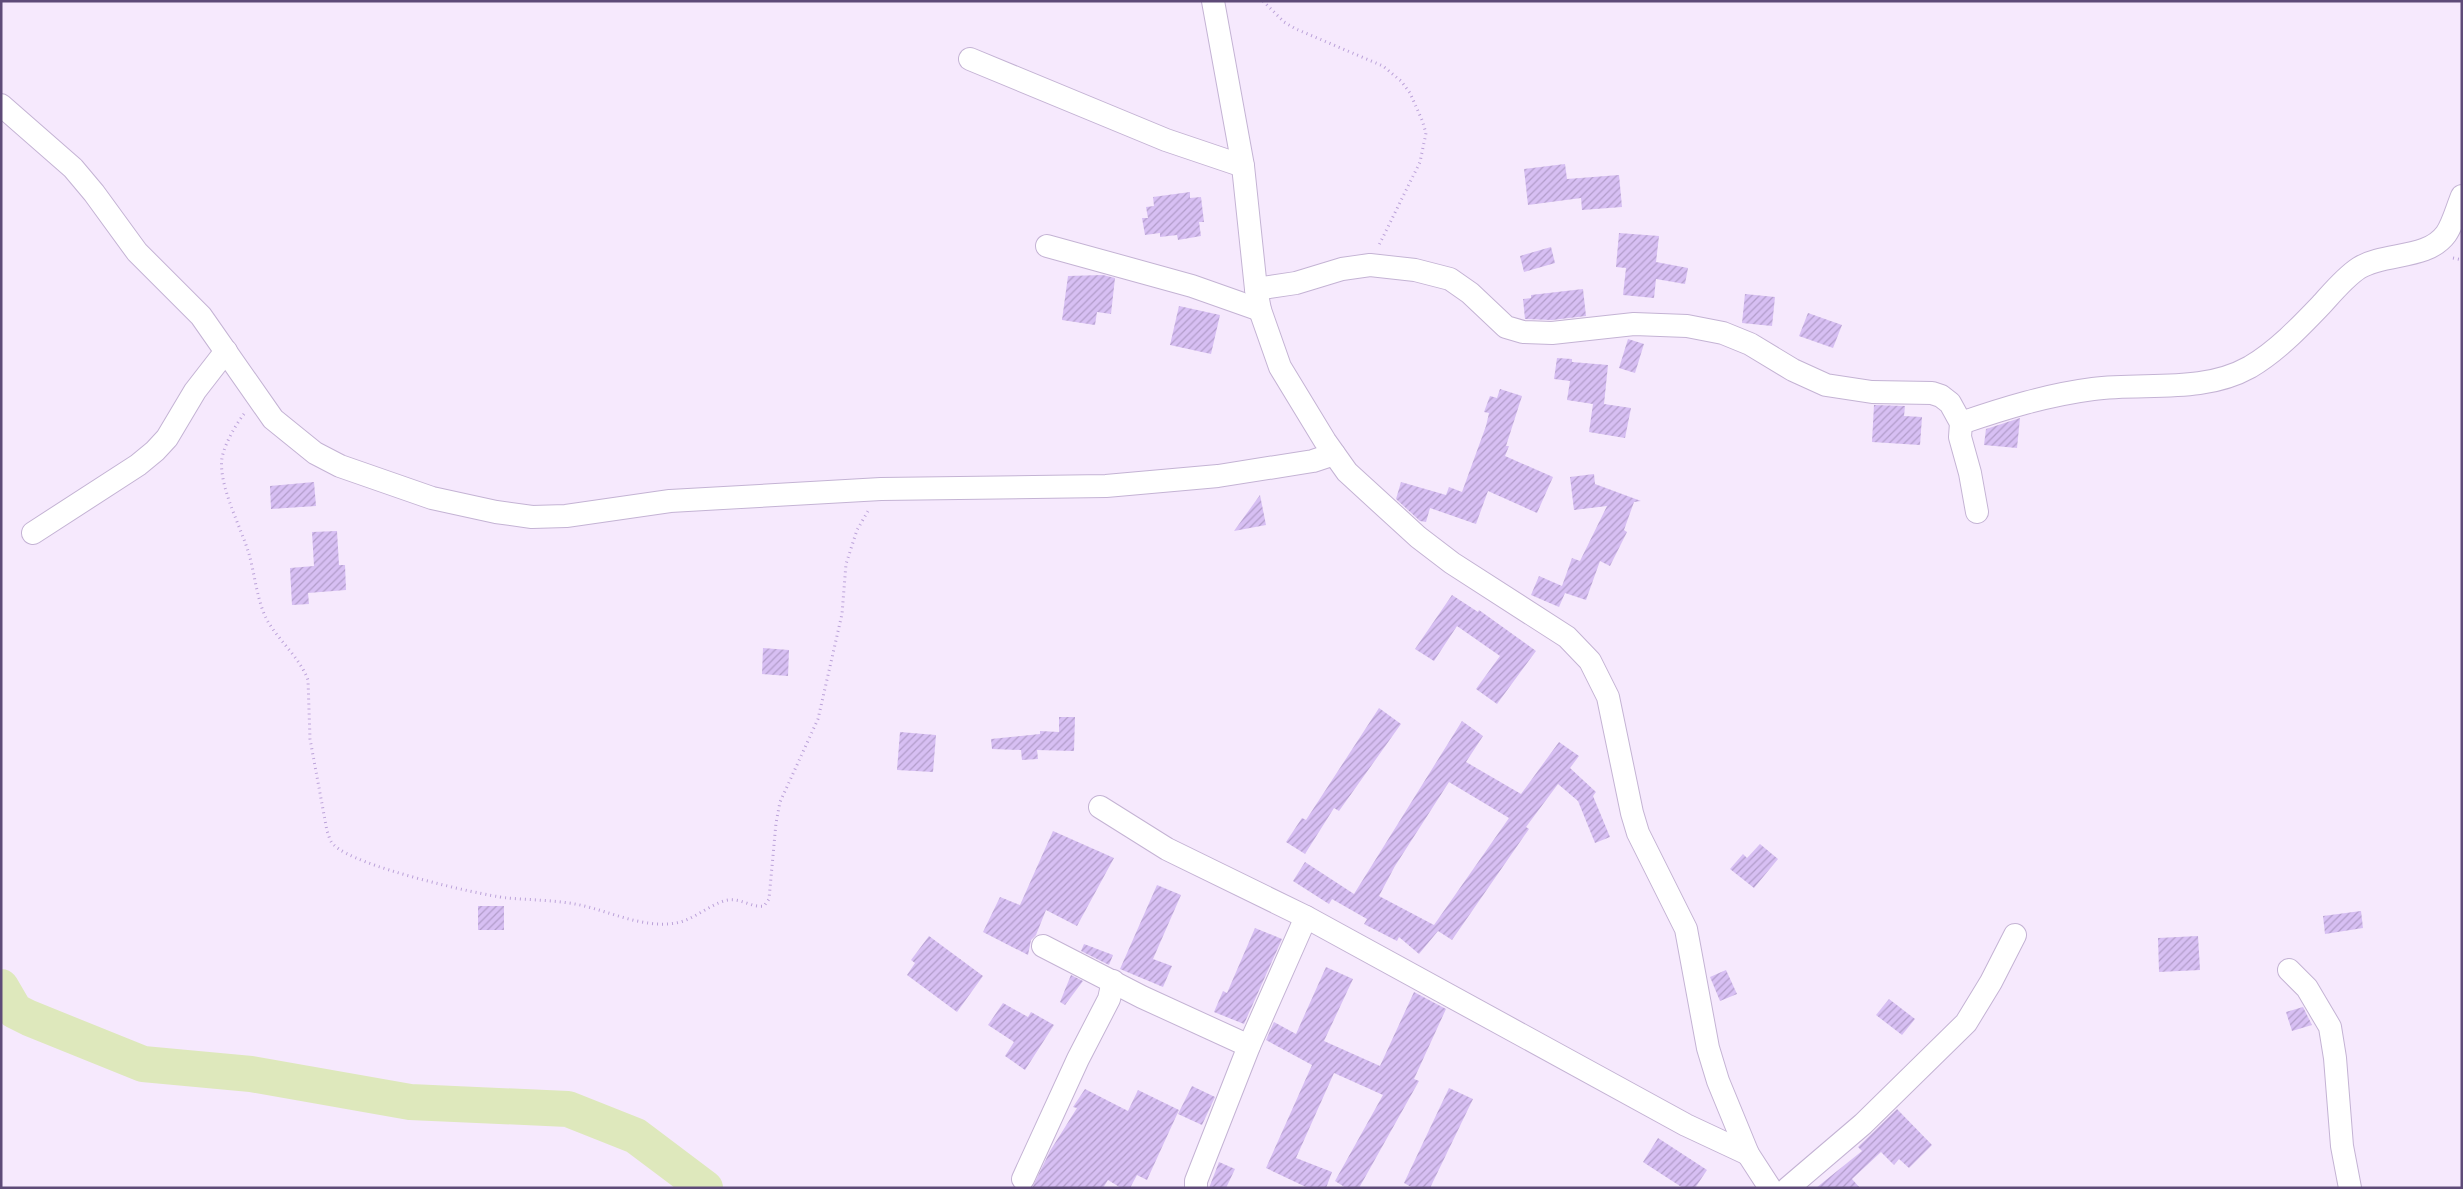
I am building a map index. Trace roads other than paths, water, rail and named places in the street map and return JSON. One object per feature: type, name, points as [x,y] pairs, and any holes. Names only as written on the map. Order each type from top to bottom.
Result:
[{"type":"street","points":[[1213,1],[1244,166],[1258,299],[1280,367],[1347,472],[1418,537],[1452,564],[1566,637],[1590,661],[1608,697],[1632,813],[1638,833],[1686,929],[1708,1048],[1729,1112],[1748,1154],[1770,1188]]},
{"type":"street","points":[[970,59],[1166,140],[1244,166]]},
{"type":"street","points":[[1,104],[73,168],[94,193],[137,252],[201,316],[273,419],[315,453],[340,466],[432,498],[496,512],[532,517],[566,516],[670,501],[881,488],[1106,486],[1218,476],[1313,461],[1334,454]]},
{"type":"street","points":[[1961,422],[2032,399],[2095,389],[2174,386],[2216,380],[2249,367],[2273,350],[2359,268],[2392,256],[2433,246],[2446,234],[2462,196]]},
{"type":"street","points":[[1047,246],[1192,286],[1258,299],[1296,283],[1342,269],[1370,265],[1436,273],[1450,278],[1470,293],[1506,327],[1523,332],[1552,333],[1634,324],[1687,326],[1723,333],[1750,344],[1793,370],[1826,385],[1847,389],[1932,393],[1941,396],[1950,403],[1961,422],[1960,437],[1970,473],[1977,512]]},
{"type":"street","points":[[33,532],[138,465],[155,451],[166,438],[195,391],[226,352]]},
{"type":"street","points":[[1100,807],[1167,849],[1306,917],[1686,1125],[1748,1154]]},
{"type":"street","points":[[1196,1188],[1196,1181],[1249,1046],[1306,917]]},
{"type":"street","points":[[1788,1188],[1863,1124],[1966,1023],[1992,982],[2016,935]]},
{"type":"street","points":[[1043,946],[1142,997],[1249,1046]]},
{"type":"street","points":[[2289,970],[2307,988],[2330,1027],[2336,1058],[2342,1146],[2350,1188]]},
{"type":"street","points":[[1023,1179],[1078,1059],[1109,999],[1112,981]]},
{"type":"waterway","points":[[1,987],[15,1011],[143,1064],[251,1074],[410,1102],[568,1109],[636,1136],[705,1188]]}]
